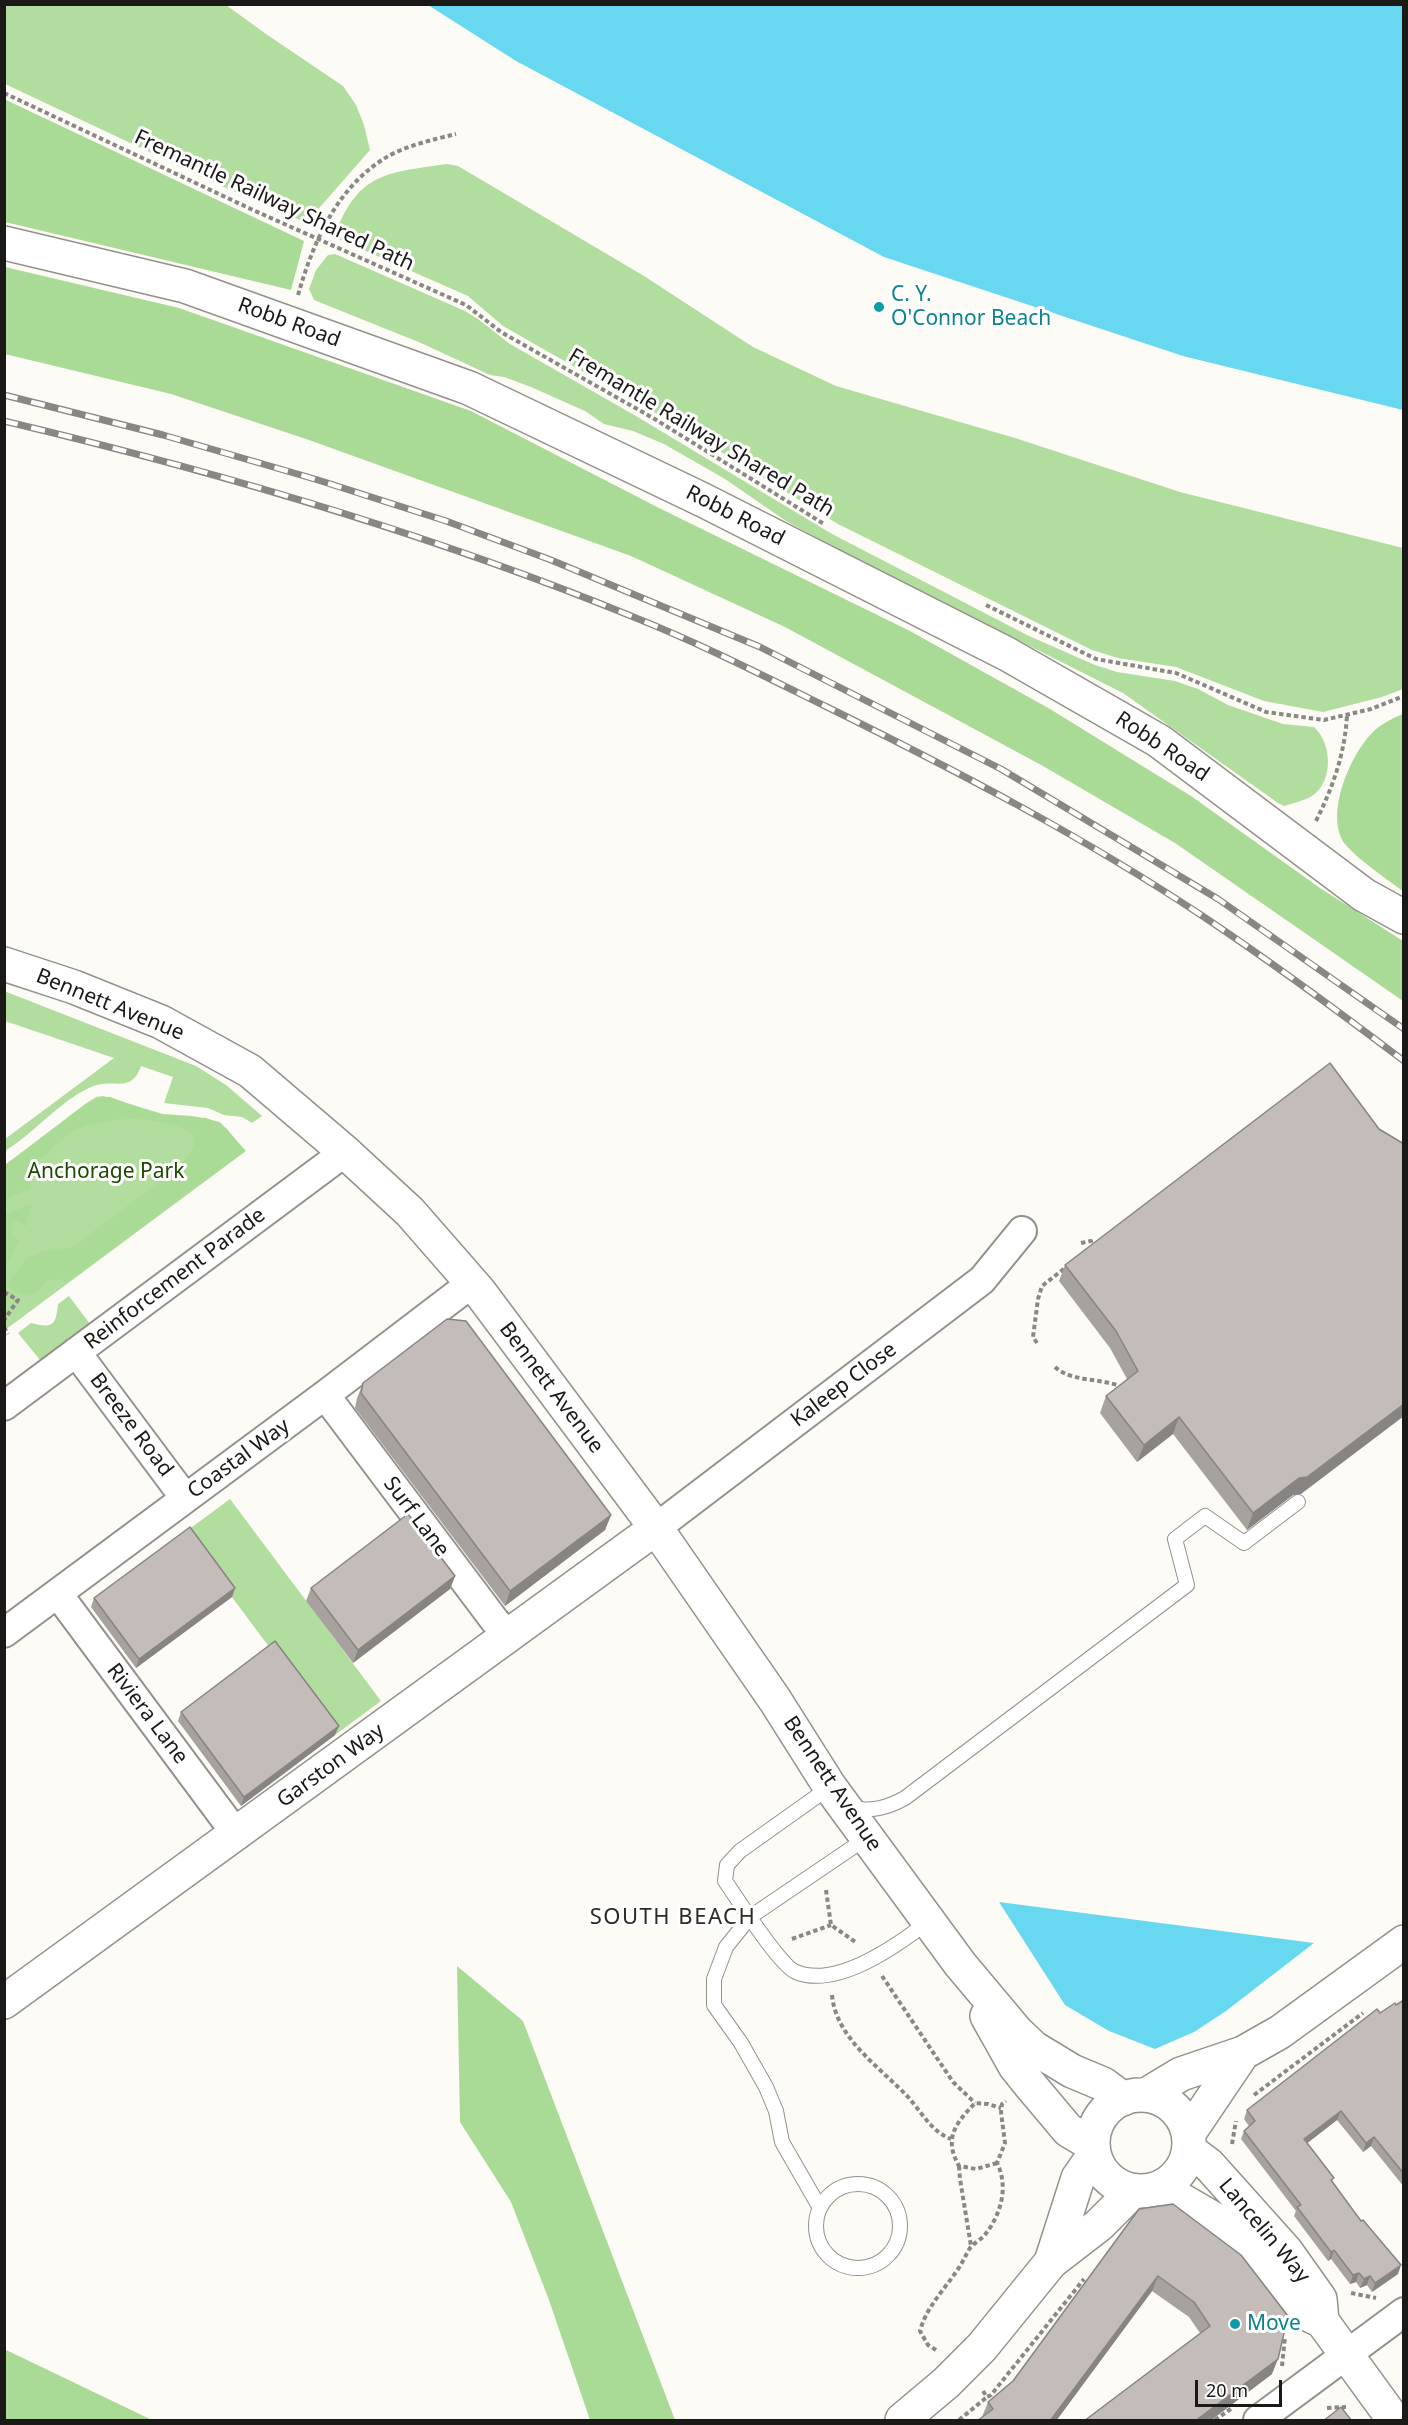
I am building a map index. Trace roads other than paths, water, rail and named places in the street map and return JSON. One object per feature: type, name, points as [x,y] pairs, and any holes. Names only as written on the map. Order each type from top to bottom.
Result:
[{"type":"street","name":"Robb Road","points":[[4,243],[185,286],[469,388],[703,500],[1007,654],[1159,741],[1364,895],[1404,918]]},
{"type":"street","name":"Bennett Avenue","points":[[4,964],[74,987],[161,1022],[250,1071],[345,1152],[410,1212],[472,1283],[656,1528],[775,1700],[838,1797],[960,1964],[1017,2032],[1034,2048],[1072,2070],[1135,2097]]},
{"type":"street","name":"Reinforcement Parade","points":[[4,1406],[345,1152]]},
{"type":"street","name":"Kaleep Close","points":[[656,1528],[982,1280],[1022,1231]]},
{"type":"street","name":"Coastal Way","points":[[4,1633],[472,1283]]},
{"type":"street","name":"Breeze Road","points":[[76,1352],[185,1498]]},
{"type":"street","name":"Surf Lane","points":[[325,1395],[495,1621],[509,1636]]},
{"type":"street","name":"Garston Way","points":[[4,2002],[237,1835],[656,1528]]},
{"type":"street","name":"Riviera Lane","points":[[58,1594],[237,1835]]},
{"type":"street","points":[[1051,2262],[1078,2178],[1093,2150],[1095,2130],[1100,2117],[1111,2106],[1135,2097],[1180,2074],[1243,2054],[1302,2018],[1404,1942]]},
{"type":"street","name":"Bennett Avenue","points":[[960,1964],[1015,2066],[1068,2130],[1093,2150]]},
{"type":"street","points":[[902,2421],[946,2383],[982,2347],[1051,2262],[1147,2189],[1175,2179],[1184,2165],[1189,2142],[1243,2054]]},
{"type":"street","points":[[1135,2097],[1161,2099],[1173,2107],[1184,2119],[1189,2142]]},
{"type":"street","name":"Lancelin Way","points":[[1189,2142],[1286,2251],[1320,2299],[1322,2321]]},
{"type":"street","points":[[1093,2150],[1108,2179],[1119,2187],[1147,2189]]},
{"type":"street","name":"Lancelin Way","points":[[1147,2189],[1214,2219],[1237,2237],[1297,2309],[1322,2321],[1394,2421]]},
{"type":"street","points":[[1246,2413],[1346,2354],[1404,2312]]},
{"type":"lane","points":[[929,1921],[898,1946],[872,1960],[822,1976],[794,1972],[772,1947],[725,1881],[727,1865],[740,1851],[838,1797],[865,1811],[905,1798],[1187,1586],[1175,1539],[1205,1516],[1244,1543],[1298,1502]]},
{"type":"lane","points":[[820,2208],[827,2197],[851,2184],[864,2184],[877,2188],[888,2196],[896,2207],[900,2219],[900,2233],[896,2246],[887,2258],[875,2266],[861,2269],[840,2264],[823,2250],[817,2237],[816,2222],[820,2208],[782,2142],[776,2111],[765,2087],[741,2043],[714,2005],[714,1979],[726,1947],[750,1917],[868,1837]]},
{"type":"water","points":[[428,5],[1403,5],[1403,410],[1183,356],[884,257],[516,61]]},
{"type":"water","points":[[999,1902],[1314,1943],[1226,2011],[1194,2032],[1155,2049],[1109,2031],[1065,2005]]},
{"type":"railway","points":[[4,395],[163,435],[318,480],[446,521],[551,560],[760,647],[1001,769],[1218,899],[1404,1029]]},
{"type":"railway","points":[[4,421],[165,461],[403,532],[559,588],[708,649],[923,755],[1110,858],[1253,950],[1404,1061]]},
{"type":"place","name":"C. Y. O'Connor Beach","points":[[879,307]]},
{"type":"place","name":"Move","points":[[1235,2324]]},
{"type":"district","name":"SOUTH BEACH","points":[[673,1918]]},
{"type":"park label","name":"Anchorage Park","points":[[106,1172]]}]
